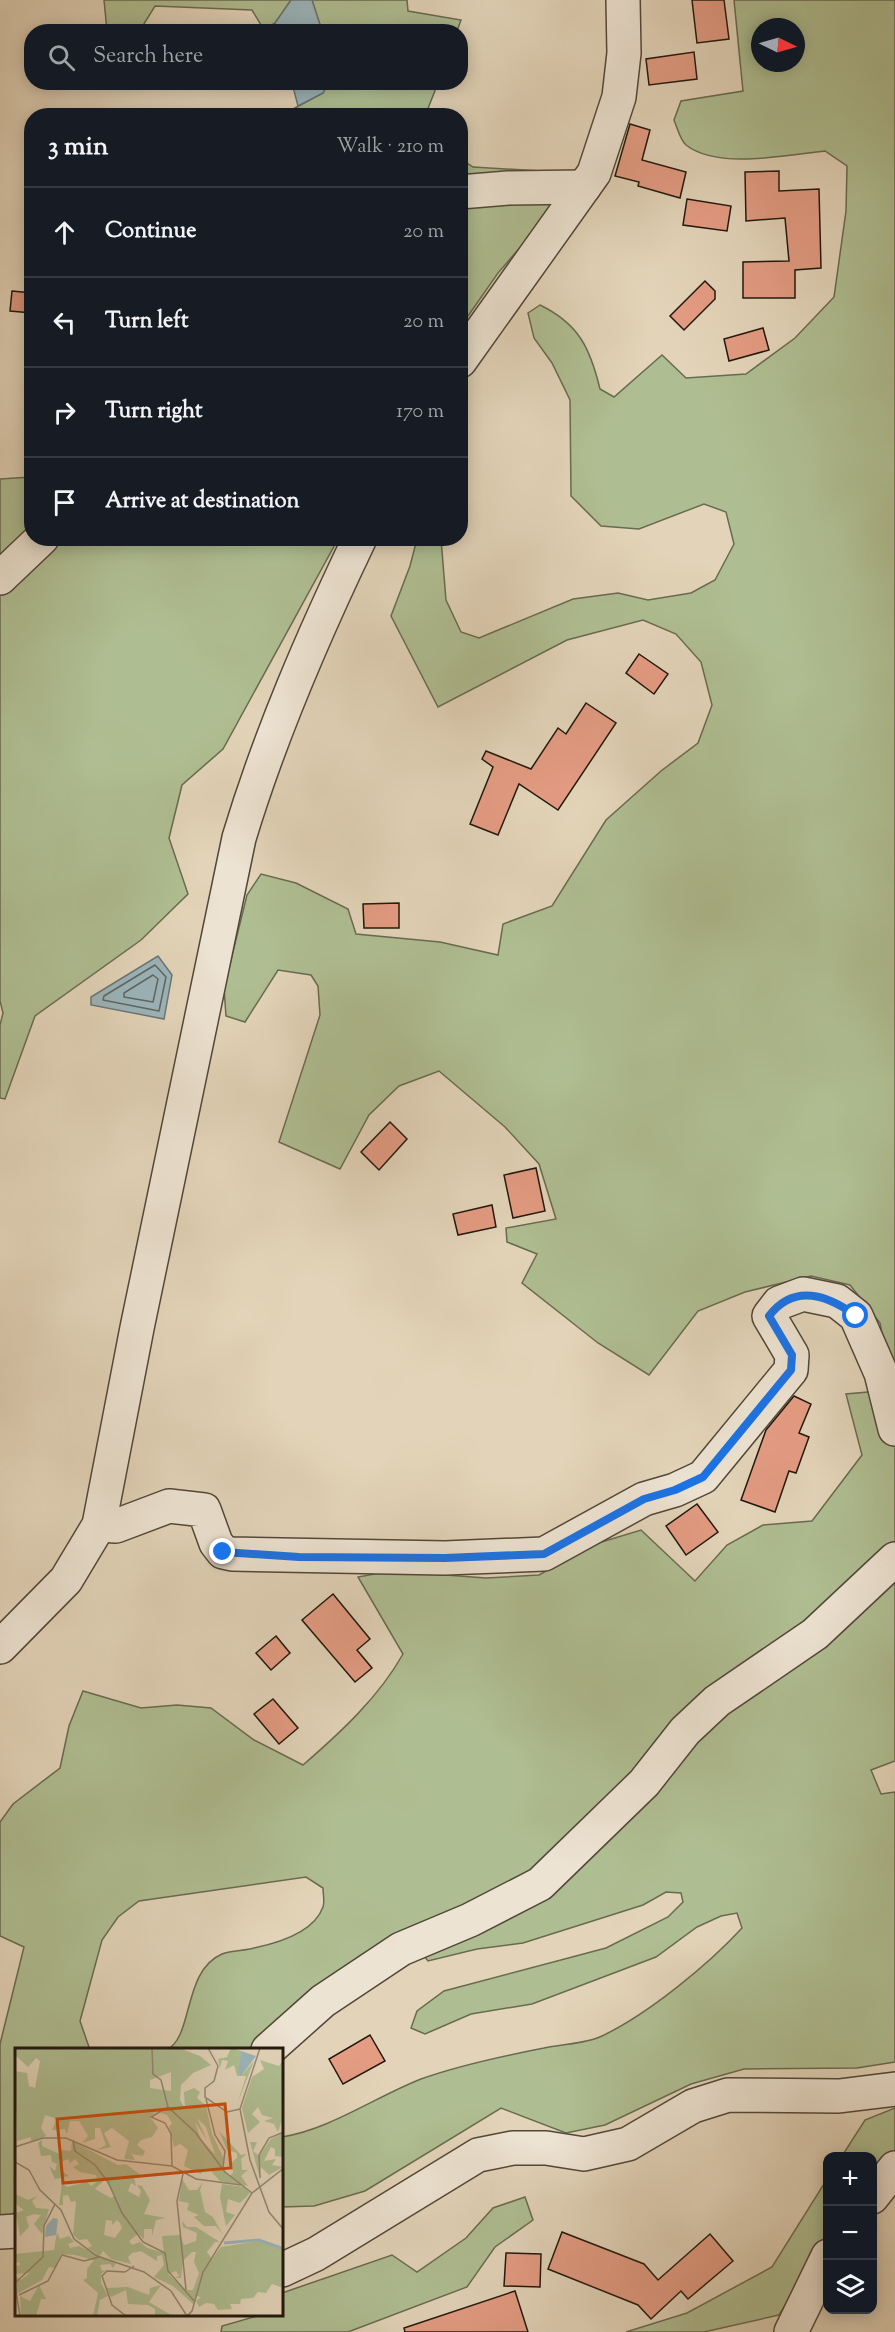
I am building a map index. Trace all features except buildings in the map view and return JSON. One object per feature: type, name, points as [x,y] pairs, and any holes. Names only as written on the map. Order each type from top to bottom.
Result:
[{"type":"street","points":[[468,350],[594,173],[619,97],[624,53],[622,0]]},
{"type":"street","points":[[468,191],[508,188],[584,187]]},
{"type":"street","points":[[0,578],[34,546]]},
{"type":"street","points":[[0,1647],[66,1580],[99,1525],[136,1328],[240,838],[258,777],[289,695],[356,546]]},
{"type":"street","points":[[99,1525],[116,1526],[169,1506],[204,1510],[216,1543],[223,1552],[232,1554],[445,1558],[544,1554],[644,1499],[675,1490],[703,1477],[791,1370],[792,1355],[769,1316],[779,1303],[803,1294],[837,1301],[856,1316],[881,1373],[895,1429]]},
{"type":"street","points":[[270,2048],[323,2001],[401,1948],[470,1920],[540,1884],[644,1783],[685,1731],[717,1701],[815,1634],[895,1559]]},
{"type":"street","points":[[284,2269],[316,2254],[478,2155],[513,2148],[546,2148],[584,2154],[628,2144],[693,2106],[728,2095],[839,2096],[895,2089]]},
{"type":"street","points":[[877,2192],[895,2168]]},
{"type":"street","points":[[791,2332],[826,2260]]},
{"type":"green space","points":[[104,0],[291,0],[273,24],[260,24],[252,10],[155,6],[144,24],[106,24]]},
{"type":"green space","points":[[312,0],[407,0],[408,11],[461,20],[460,24],[320,24]]},
{"type":"green space","points":[[734,0],[895,0],[895,1761],[871,1770],[881,1794],[895,1792],[895,2062],[857,2068],[744,2069],[691,2084],[605,2125],[566,2133],[501,2108],[365,2191],[314,2206],[284,2207],[284,2137],[318,2127],[404,2086],[436,2074],[497,2058],[596,2039],[620,2027],[658,2002],[712,1957],[742,1928],[737,1913],[721,1916],[697,1927],[656,1957],[532,2004],[471,2014],[425,2034],[411,2028],[417,2011],[444,1991],[606,1948],[668,1917],[683,1902],[681,1893],[666,1892],[643,1905],[523,1943],[477,1949],[428,1961],[408,1936],[255,2048],[169,2048],[175,2043],[181,2032],[200,1974],[209,1963],[222,1954],[274,1943],[304,1930],[318,1916],[323,1907],[323,1888],[306,1877],[139,1901],[118,1917],[102,1940],[80,2021],[89,2048],[15,2048],[15,2212],[0,2220],[0,2044],[24,1947],[0,1936],[0,1822],[13,1804],[60,1768],[69,1726],[83,1691],[141,1708],[177,1705],[211,1708],[254,1740],[303,1765],[371,1700],[403,1654],[358,1577],[391,1571],[486,1578],[539,1575],[595,1544],[641,1530],[695,1581],[727,1545],[763,1525],[812,1521],[862,1455],[846,1394],[879,1391],[889,1371],[880,1323],[850,1285],[811,1276],[745,1292],[698,1311],[649,1375],[598,1343],[522,1283],[537,1254],[507,1242],[506,1228],[556,1219],[539,1164],[505,1127],[439,1071],[399,1086],[369,1115],[340,1169],[279,1142],[320,1015],[318,986],[311,975],[278,970],[245,1022],[226,1016],[224,988],[247,895],[261,874],[296,883],[348,909],[356,934],[440,942],[498,955],[503,924],[552,906],[606,820],[661,771],[698,743],[712,705],[701,662],[676,634],[643,620],[567,640],[438,707],[391,616],[415,546],[442,546],[446,600],[461,632],[479,638],[573,599],[618,593],[648,600],[691,593],[715,580],[734,544],[726,512],[704,504],[639,529],[601,526],[571,496],[570,400],[552,363],[534,338],[528,313],[540,305],[564,320],[587,349],[600,389],[614,397],[662,355],[686,378],[746,374],[795,338],[834,297],[846,211],[847,166],[825,151],[753,159],[716,157],[700,153],[684,143],[674,120],[681,101],[743,91]]},
{"type":"green space","points":[[324,90],[435,90],[428,108],[295,108]]},
{"type":"green space","points":[[468,164],[473,167],[574,173],[555,207],[498,273],[468,316]]},
{"type":"green space","points":[[24,477],[24,546],[334,546],[223,749],[182,785],[169,838],[188,894],[141,940],[35,1016],[5,1099],[0,1098],[0,1025],[3,1013],[0,1001],[0,479]]},
{"type":"green space","points":[[895,2108],[895,2172],[877,2177],[877,2152],[845,2152],[865,2120]]},
{"type":"green space","points":[[823,2185],[823,2247],[779,2315],[704,2332],[626,2332],[687,2313],[772,2267]]},
{"type":"green space","points":[[525,2197],[533,2220],[495,2247],[467,2287],[348,2332],[221,2332],[222,2326],[254,2317],[284,2317],[284,2292],[392,2255],[417,2272],[466,2238],[493,2208]]},
{"type":"water","points":[[291,0],[312,0],[320,24],[275,24]]},
{"type":"water","points":[[294,90],[324,90],[323,93],[298,106]]},
{"type":"water","points":[[158,956],[172,975],[164,1019],[91,1005],[91,997]]},
{"type":"route","points":[[223,1552],[299,1557],[445,1558],[497,1558],[544,1554],[644,1499],[675,1490],[703,1477],[791,1370],[792,1355],[769,1316],[779,1303],[803,1294],[837,1301],[856,1316]]}]
